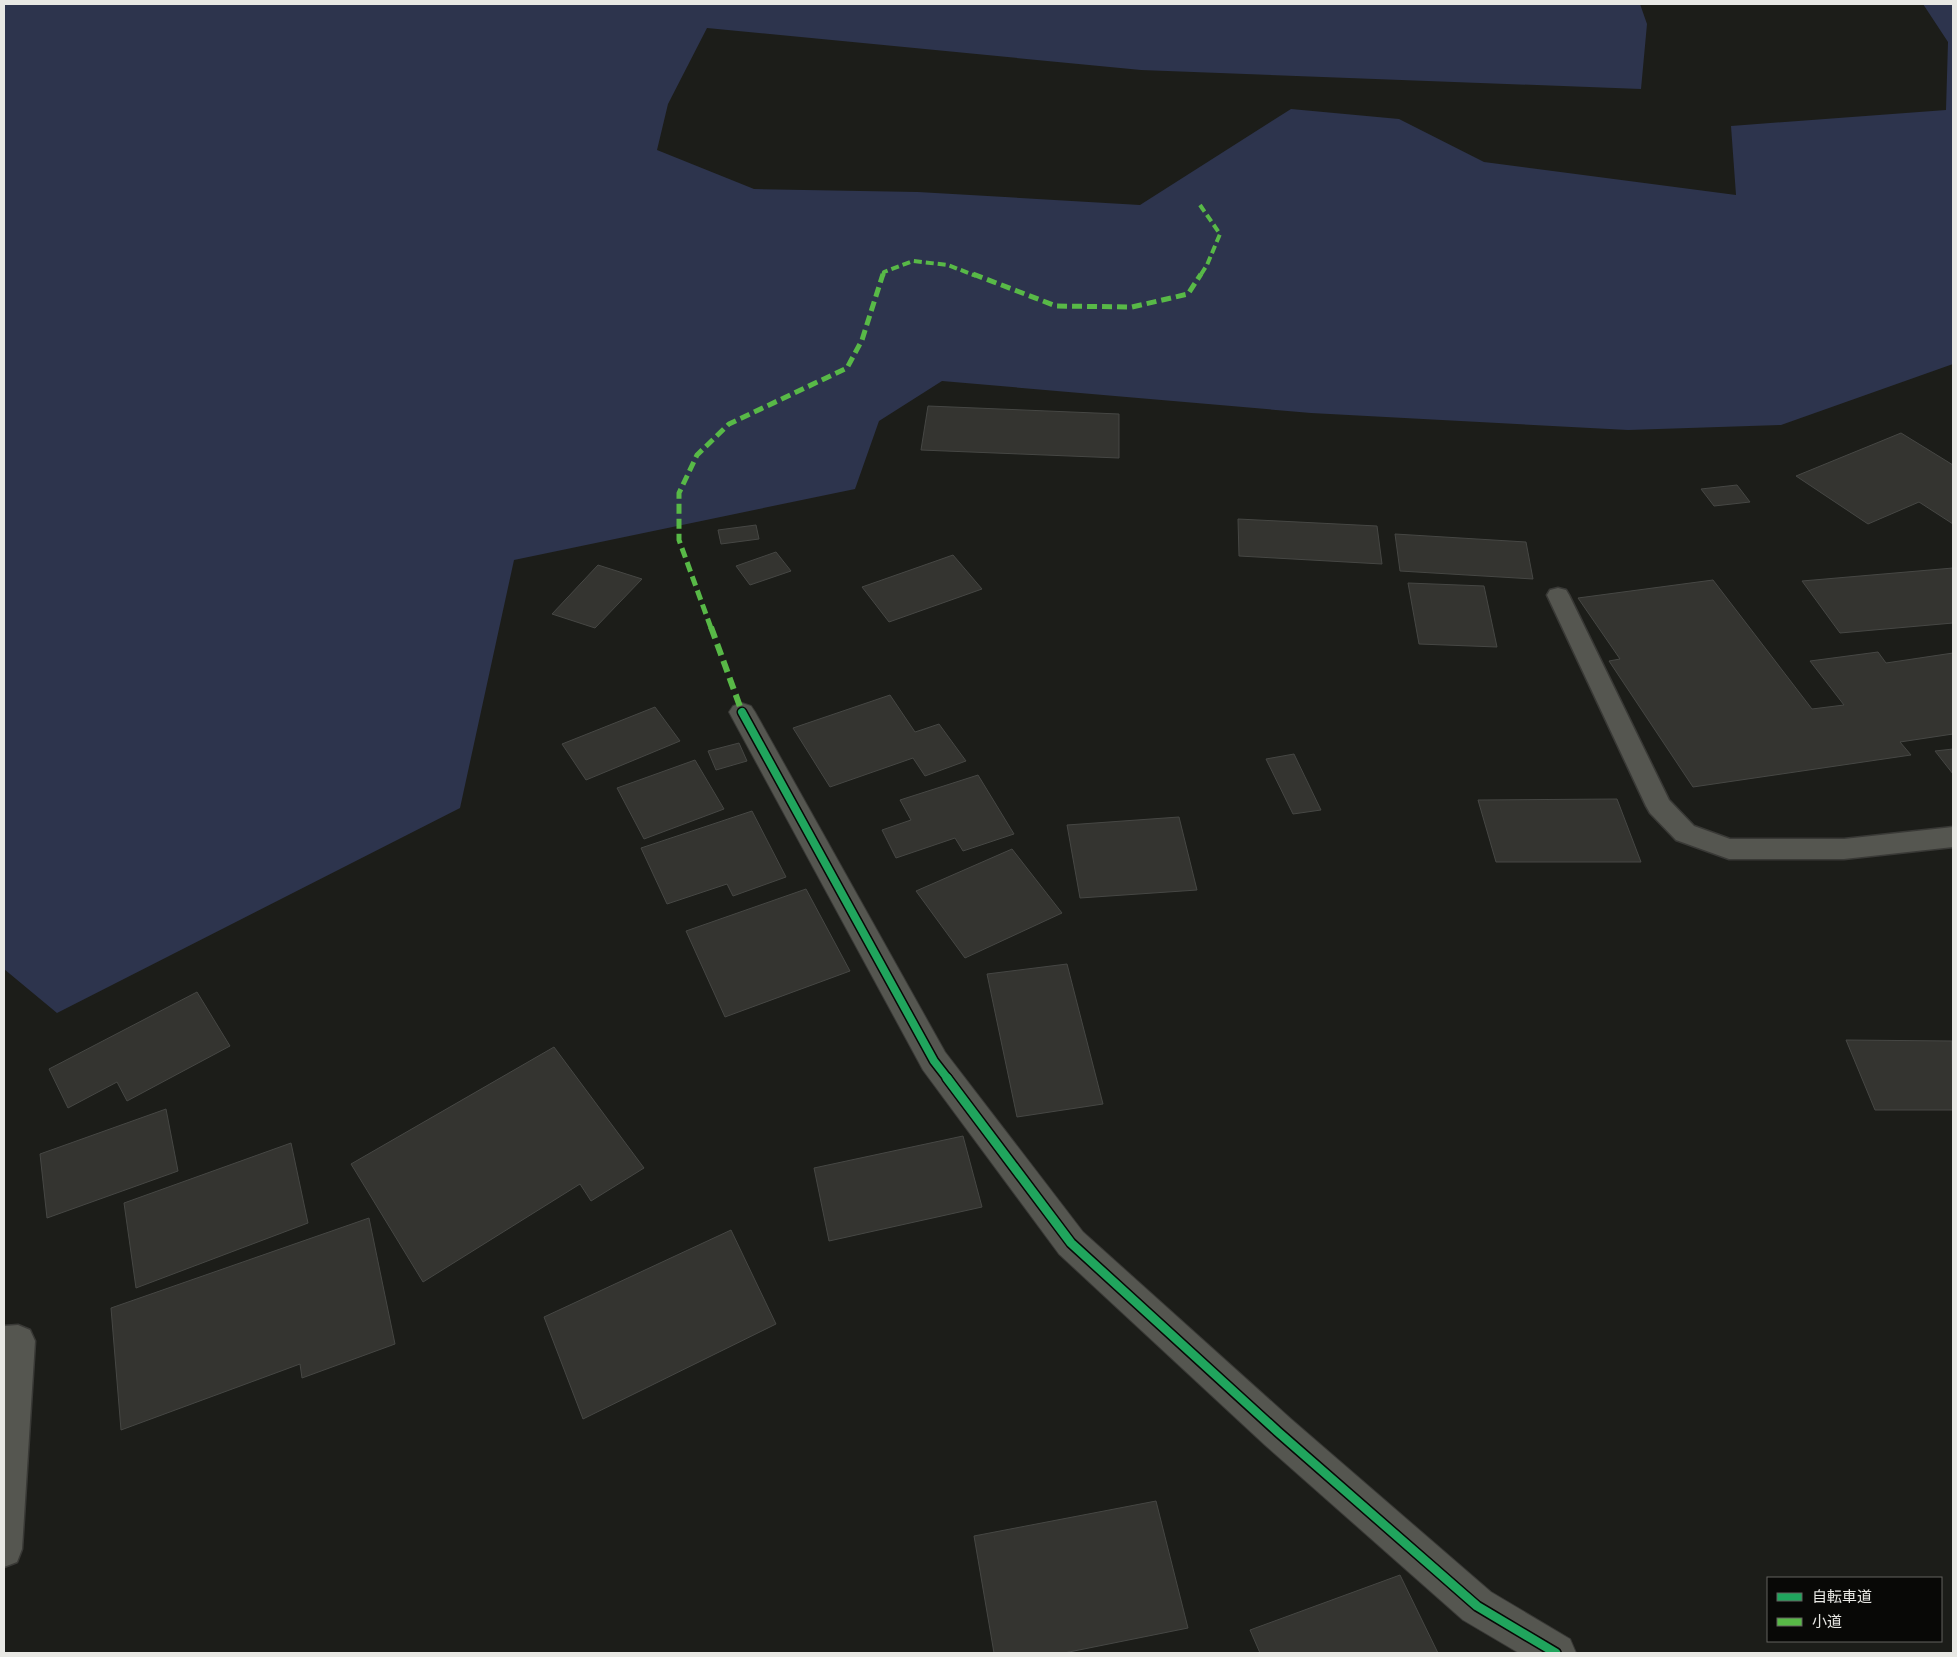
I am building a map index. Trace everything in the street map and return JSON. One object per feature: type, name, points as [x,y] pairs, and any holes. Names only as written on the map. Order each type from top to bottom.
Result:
[{"type":"street","points":[[742,712],[934,1061],[1071,1243],[1278,1432],[1477,1606],[1556,1653]]},
{"type":"lane","points":[[1558,595],[1659,806],[1685,833],[1728,849],[1844,849],[1953,837]]},
{"type":"lane","points":[[4,1342],[18,1341],[4,1549]]},
{"type":"shaded area","points":[[4,4],[1640,4],[1647,24],[1641,89],[1141,70],[707,28],[668,104],[657,150],[754,189],[918,192],[1140,205],[1291,109],[1399,119],[1484,162],[1736,195],[1731,126],[1946,110],[1948,42],[1923,4],[1953,4],[1953,364],[1781,425],[1628,430],[1311,413],[942,381],[879,421],[855,489],[514,560],[460,808],[57,1013],[4,969]]},
{"type":"building","points":[[928,406],[1119,414],[1119,458],[921,450]]},
{"type":"building","points":[[1901,433],[1953,465],[1953,524],[1919,502],[1868,524],[1796,476]]},
{"type":"building","points":[[1737,485],[1750,502],[1714,506],[1701,489]]},
{"type":"building","points":[[1238,519],[1377,526],[1382,564],[1239,556]]},
{"type":"building","points":[[756,525],[759,539],[721,544],[718,530]]},
{"type":"building","points":[[1395,534],[1526,542],[1533,579],[1400,571]]},
{"type":"building","points":[[776,552],[791,571],[750,585],[736,566]]},
{"type":"building","points":[[953,555],[982,589],[889,622],[862,587]]},
{"type":"building","points":[[598,565],[642,579],[595,628],[552,614]]},
{"type":"building","points":[[1953,568],[1953,623],[1840,633],[1802,581]]},
{"type":"building","points":[[1713,580],[1812,709],[1844,705],[1810,661],[1878,652],[1886,663],[1953,653],[1953,734],[1900,742],[1911,755],[1693,787],[1609,661],[1620,659],[1578,598]]},
{"type":"building","points":[[1408,583],[1484,586],[1497,647],[1419,644]]},
{"type":"building","points":[[890,695],[915,732],[939,724],[966,761],[925,776],[913,758],[830,787],[793,728]]},
{"type":"building","points":[[655,707],[680,741],[586,780],[562,744]]},
{"type":"building","points":[[739,743],[747,761],[716,770],[708,751]]},
{"type":"building","points":[[1953,749],[1953,774],[1935,751]]},
{"type":"building","points":[[1294,754],[1321,810],[1293,814],[1266,759]]},
{"type":"building","points":[[695,760],[724,809],[644,839],[617,788]]},
{"type":"building","points":[[978,775],[1014,834],[963,851],[955,838],[896,858],[882,830],[911,820],[900,800]]},
{"type":"building","points":[[1617,799],[1641,862],[1496,862],[1478,800]]},
{"type":"building","points":[[752,811],[786,877],[733,896],[727,884],[667,904],[641,848]]},
{"type":"building","points":[[1179,817],[1197,890],[1080,898],[1067,825]]},
{"type":"building","points":[[1012,849],[1062,913],[965,958],[916,891]]},
{"type":"building","points":[[806,889],[850,971],[725,1017],[686,931]]},
{"type":"building","points":[[1067,964],[1103,1104],[1017,1117],[987,974]]},
{"type":"building","points":[[197,992],[230,1046],[127,1101],[117,1082],[68,1108],[49,1069]]},
{"type":"building","points":[[1846,1040],[1952,1041],[1953,1110],[1875,1110]]},
{"type":"building","points":[[554,1047],[644,1168],[591,1201],[580,1184],[423,1282],[351,1164]]},
{"type":"building","points":[[166,1109],[178,1171],[47,1218],[40,1154]]},
{"type":"building","points":[[963,1136],[982,1207],[829,1241],[814,1168]]},
{"type":"building","points":[[291,1143],[308,1223],[136,1288],[124,1203]]},
{"type":"building","points":[[369,1218],[395,1344],[302,1378],[300,1364],[121,1430],[111,1308]]},
{"type":"building","points":[[731,1230],[776,1324],[583,1419],[544,1317]]},
{"type":"building","points":[[1156,1501],[1188,1628],[1064,1653],[994,1653],[974,1536]]},
{"type":"building","points":[[1400,1575],[1438,1653],[1260,1653],[1250,1630]]},
{"type":"marked path","points":[[742,712],[679,540],[679,493],[697,455],[729,424],[847,368],[862,340],[884,272],[913,261],[948,265],[1056,306],[1132,307],[1188,294],[1207,265],[1220,234],[1200,205]]},
{"type":"cycle path","points":[[742,712],[934,1061],[1071,1243],[1278,1432],[1477,1606],[1556,1653]]}]
